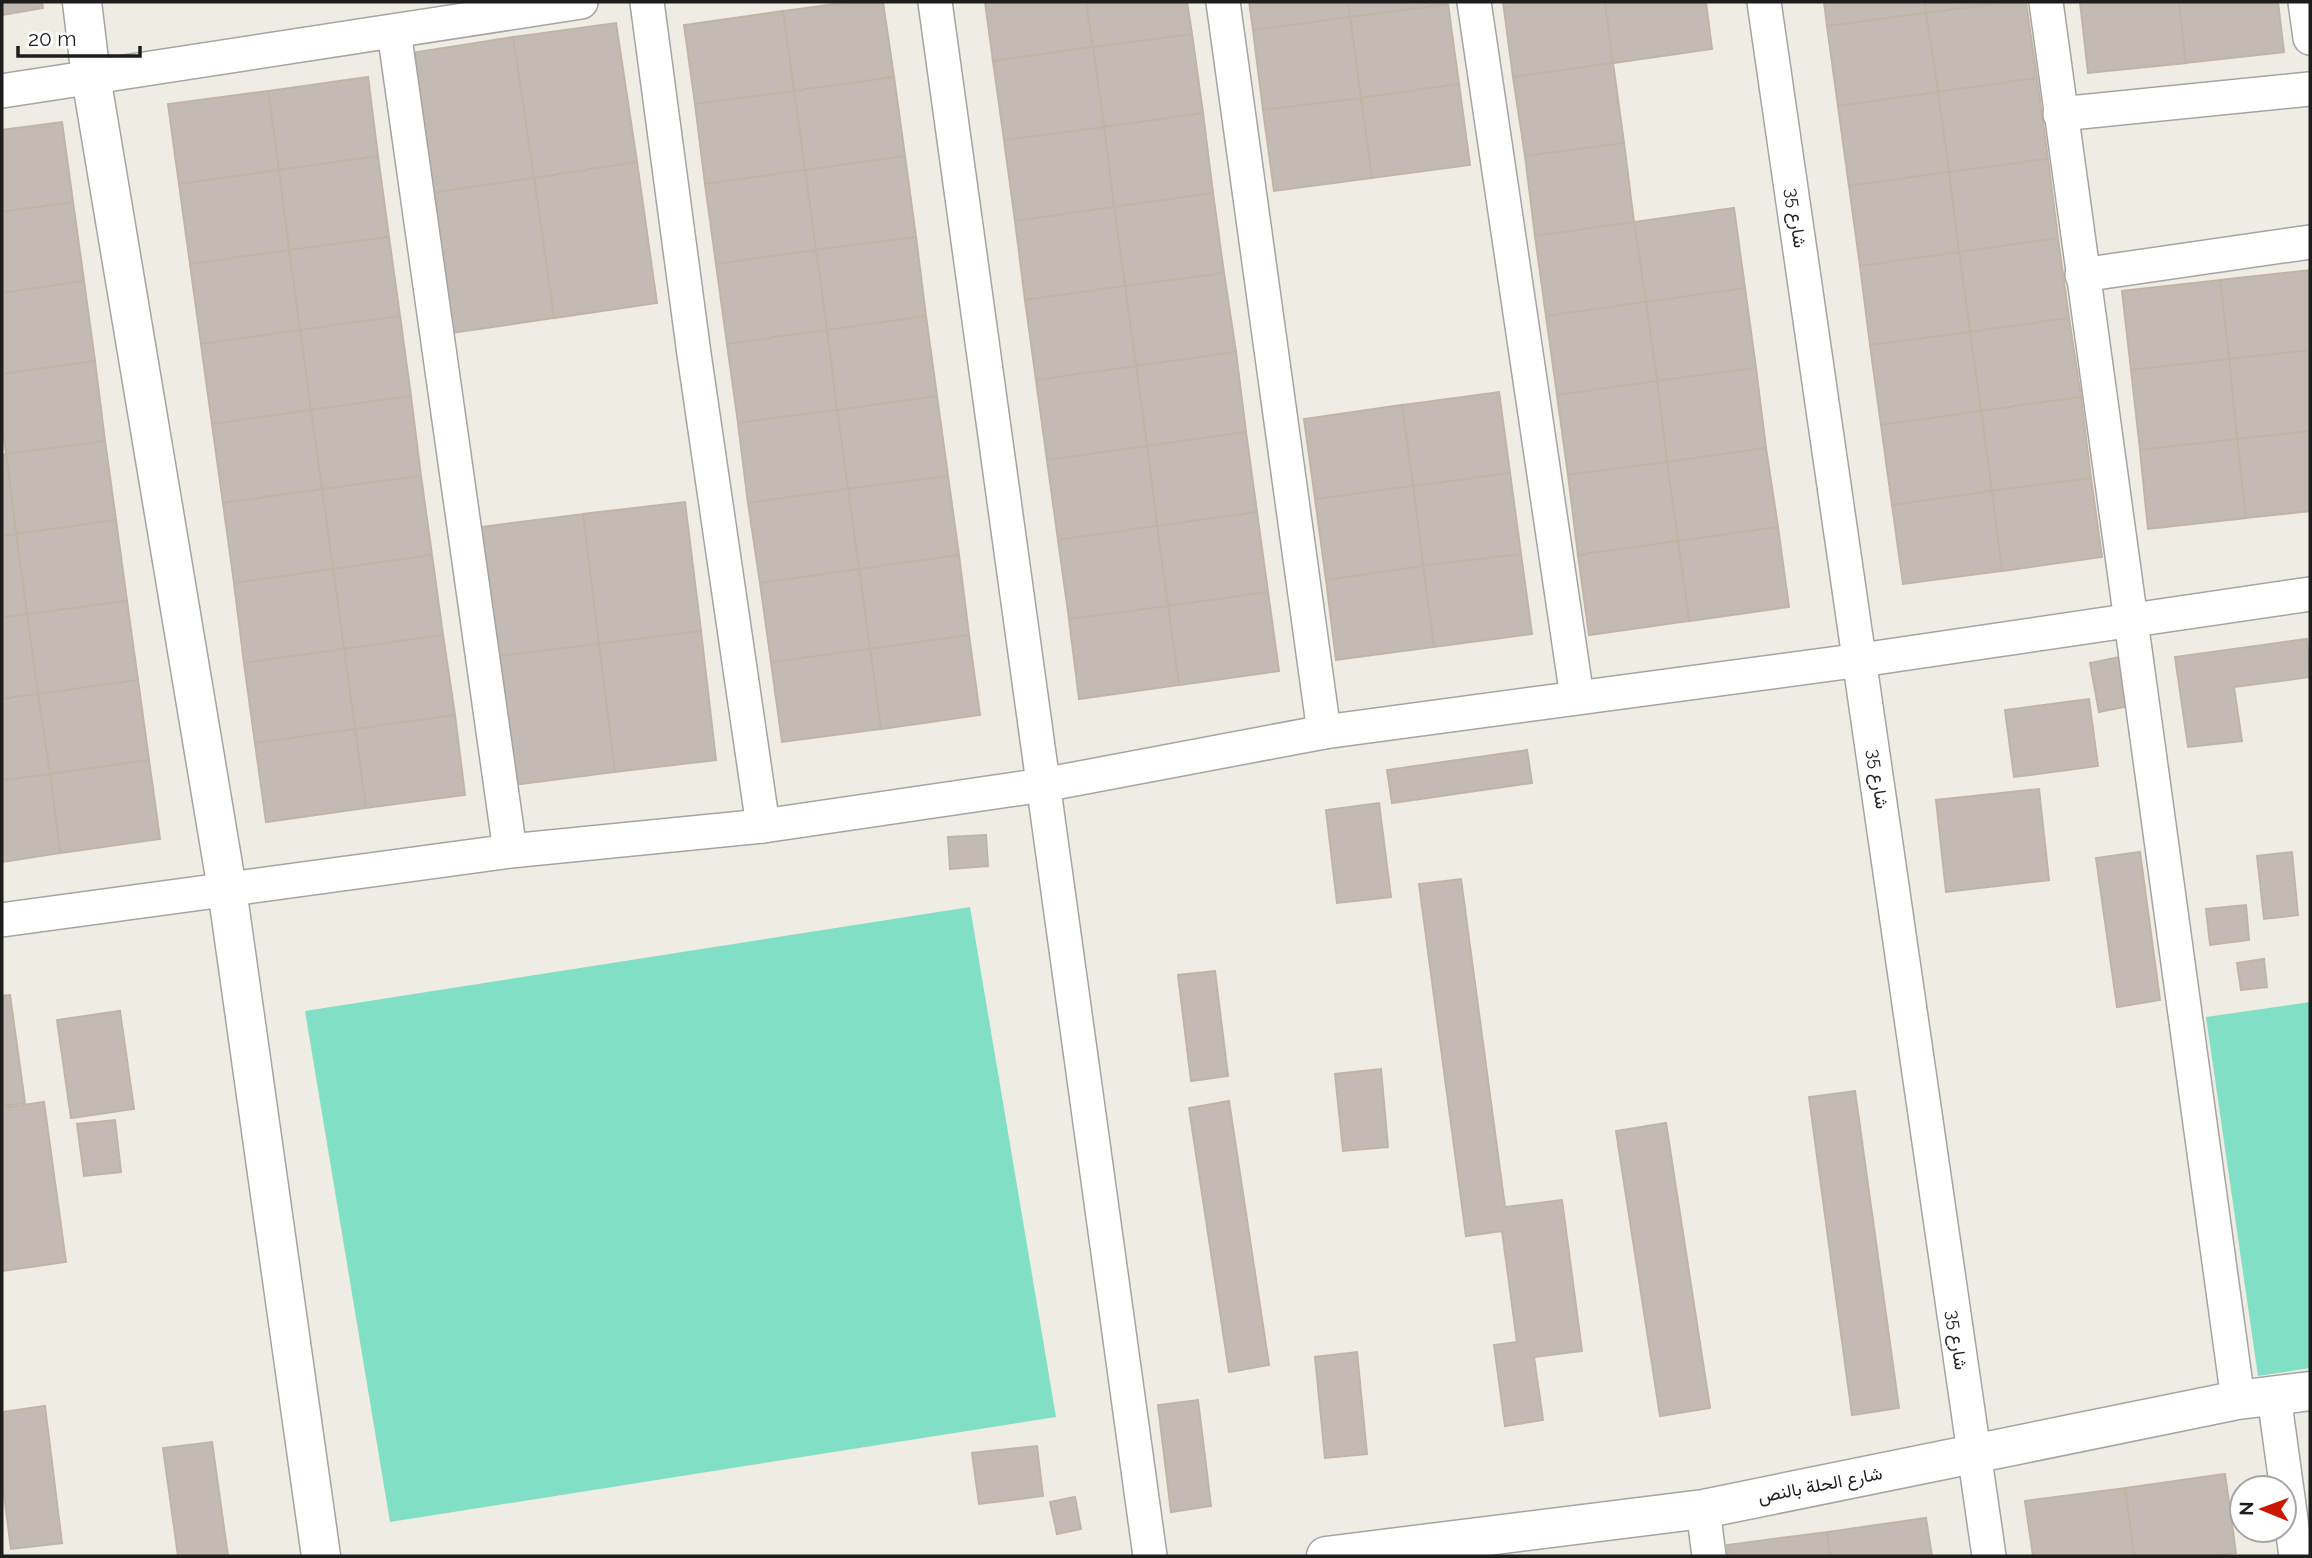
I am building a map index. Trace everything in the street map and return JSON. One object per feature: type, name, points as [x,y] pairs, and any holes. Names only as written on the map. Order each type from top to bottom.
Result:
[{"type":"street","points":[[82,2],[92,77],[227,889],[321,1556]]},
{"type":"street","points":[[2,91],[394,32],[426,14],[581,2]]},
{"type":"street","points":[[647,2],[694,354],[763,826]]},
{"type":"street","points":[[935,2],[1150,1556]]},
{"type":"street","points":[[1223,2],[1324,732]]},
{"type":"street","points":[[1474,2],[1577,697]]},
{"type":"street","name":"شارع 35","points":[[1764,2],[1989,1556]]},
{"type":"street","points":[[2046,2],[2130,619],[2274,1396],[2296,1556]]},
{"type":"street","points":[[2305,2],[2310,38]]},
{"type":"street","points":[[394,32],[510,851]]},
{"type":"street","points":[[2060,114],[2310,89]]},
{"type":"street","points":[[2082,275],[2310,242]]},
{"type":"street","points":[[2,920],[510,851],[763,826],[1043,785],[1324,732],[1861,660],[2310,594]]},
{"type":"street","name":"شارع الحلة بالنص","points":[[1326,1556],[1451,1548],[1703,1509],[2274,1396]]},
{"type":"street","points":[[1703,1509],[1709,1556]]},
{"type":"green space","points":[[970,907],[1056,1417],[390,1522],[305,1011]]},
{"type":"green space","points":[[2310,1002],[2310,1368],[2258,1376],[2206,1017]]},
{"type":"building","points":[[2,2],[42,2],[43,8],[2,15]]},
{"type":"building","points":[[850,2],[883,2],[894,77],[794,91],[783,11]]},
{"type":"building","points":[[985,2],[1086,2],[1093,47],[993,61]]},
{"type":"building","points":[[1086,2],[1187,2],[1192,34],[1093,47]]},
{"type":"building","points":[[1249,2],[1348,2],[1350,17],[1253,30]]},
{"type":"building","points":[[1348,2],[1448,2],[1448,4],[1350,17]]},
{"type":"building","points":[[1503,2],[1605,2],[1613,63],[1513,77]]},
{"type":"building","points":[[1605,2],[1706,2],[1712,49],[1613,63]]},
{"type":"building","points":[[1824,2],[1925,2],[1926,13],[1827,26]]},
{"type":"building","points":[[1925,2],[2006,2],[1926,13]]},
{"type":"building","points":[[2006,2],[2026,2],[2037,78],[1938,92],[1926,13]]},
{"type":"building","points":[[2080,2],[2179,2],[2186,63],[2088,73]]},
{"type":"building","points":[[2179,2],[2278,2],[2284,52],[2186,63]]},
{"type":"building","points":[[1448,4],[1459,84],[1361,98],[1350,17]]},
{"type":"building","points":[[783,11],[794,91],[695,104],[684,25]]},
{"type":"building","points":[[1926,13],[1938,92],[1838,106],[1827,26]]},
{"type":"building","points":[[1350,17],[1361,98],[1263,110],[1253,30]]},
{"type":"building","points":[[616,23],[637,162],[534,178],[513,37]]},
{"type":"building","points":[[1192,34],[1203,113],[1104,127],[1093,47]]},
{"type":"building","points":[[513,37],[534,178],[430,193],[411,53]]},
{"type":"building","points":[[1093,47],[1104,127],[1004,140],[993,61]]},
{"type":"building","points":[[1613,63],[1624,143],[1525,156],[1513,77]]},
{"type":"building","points":[[368,77],[378,156],[279,170],[268,91]]},
{"type":"building","points":[[894,77],[905,156],[805,170],[794,91]]},
{"type":"building","points":[[2037,78],[2048,159],[1949,172],[1938,92]]},
{"type":"building","points":[[1459,84],[1470,165],[1372,178],[1361,98]]},
{"type":"building","points":[[268,91],[279,170],[179,184],[168,104]]},
{"type":"building","points":[[794,91],[805,170],[705,184],[695,104]]},
{"type":"building","points":[[1938,92],[1949,172],[1849,186],[1838,106]]},
{"type":"building","points":[[1361,98],[1372,178],[1274,191],[1263,110]]},
{"type":"building","points":[[1203,113],[1213,193],[1114,207],[1104,127]]},
{"type":"building","points":[[62,122],[73,202],[2,212],[2,130]]},
{"type":"building","points":[[1104,127],[1114,207],[1015,221],[1004,140]]},
{"type":"building","points":[[1624,143],[1634,222],[1535,236],[1525,156]]},
{"type":"building","points":[[378,156],[389,237],[289,250],[279,170]]},
{"type":"building","points":[[905,156],[916,237],[816,250],[805,170]]},
{"type":"building","points":[[2048,159],[2058,238],[1959,252],[1949,172]]},
{"type":"building","points":[[637,162],[657,303],[554,318],[534,178]]},
{"type":"building","points":[[279,170],[289,250],[190,264],[179,184]]},
{"type":"building","points":[[805,170],[816,250],[716,264],[705,184]]},
{"type":"building","points":[[1949,172],[1959,252],[1860,266],[1849,186]]},
{"type":"building","points":[[534,178],[554,318],[451,333],[430,193]]},
{"type":"building","points":[[1213,193],[1224,273],[1125,286],[1114,207]]},
{"type":"building","points":[[73,202],[84,281],[2,293],[2,212]]},
{"type":"building","points":[[1114,207],[1125,286],[1025,300],[1015,221]]},
{"type":"building","points":[[1734,208],[1745,288],[1646,302],[1634,222]]},
{"type":"building","points":[[1634,222],[1646,302],[1546,316],[1535,236]]},
{"type":"building","points":[[389,237],[400,316],[300,330],[289,250]]},
{"type":"building","points":[[916,237],[926,316],[827,330],[816,250]]},
{"type":"building","points":[[2058,238],[2069,318],[1970,332],[1959,252]]},
{"type":"building","points":[[289,250],[300,330],[201,344],[190,264]]},
{"type":"building","points":[[816,250],[827,330],[727,344],[716,264]]},
{"type":"building","points":[[1959,252],[1970,332],[1870,345],[1860,266]]},
{"type":"building","points":[[2310,270],[2310,350],[2229,359],[2220,280]]},
{"type":"building","points":[[1224,273],[1236,352],[1136,366],[1125,286]]},
{"type":"building","points":[[2220,280],[2229,359],[2131,370],[2122,291]]},
{"type":"building","points":[[84,281],[95,361],[2,374],[2,293]]},
{"type":"building","points":[[1125,286],[1136,366],[1036,380],[1025,300]]},
{"type":"building","points":[[1745,288],[1756,368],[1657,381],[1646,302]]},
{"type":"building","points":[[1646,302],[1657,381],[1557,395],[1546,316]]},
{"type":"building","points":[[400,316],[411,396],[311,410],[300,330]]},
{"type":"building","points":[[926,316],[937,396],[837,410],[827,330]]},
{"type":"building","points":[[2069,318],[2081,397],[1981,411],[1970,332]]},
{"type":"building","points":[[300,330],[311,410],[212,424],[201,344]]},
{"type":"building","points":[[827,330],[837,410],[738,423],[727,344]]},
{"type":"building","points":[[1970,332],[1981,411],[1881,425],[1870,345]]},
{"type":"building","points":[[2310,350],[2310,431],[2237,439],[2229,359]]},
{"type":"building","points":[[1236,352],[1246,432],[1147,446],[1136,366]]},
{"type":"building","points":[[2229,359],[2237,439],[2140,450],[2131,370]]},
{"type":"building","points":[[95,361],[105,441],[6,454],[2,425],[2,374]]},
{"type":"building","points":[[1136,366],[1147,446],[1047,460],[1036,380]]},
{"type":"building","points":[[1756,368],[1766,448],[1667,462],[1657,381]]},
{"type":"building","points":[[1657,381],[1667,462],[1568,475],[1557,395]]},
{"type":"building","points":[[1499,392],[1510,473],[1413,486],[1402,405]]},
{"type":"building","points":[[411,396],[421,476],[322,489],[311,410]]},
{"type":"building","points":[[937,396],[948,476],[848,489],[837,410]]},
{"type":"building","points":[[2081,397],[2091,478],[1992,491],[1981,411]]},
{"type":"building","points":[[1402,405],[1413,486],[1315,499],[1304,419]]},
{"type":"building","points":[[311,410],[322,489],[223,503],[212,424]]},
{"type":"building","points":[[837,410],[848,489],[748,503],[738,423]]},
{"type":"building","points":[[1981,411],[1992,491],[1892,505],[1881,425]]},
{"type":"building","points":[[2310,431],[2310,511],[2246,518],[2237,439]]},
{"type":"building","points":[[1246,432],[1257,512],[1157,526],[1147,446]]},
{"type":"building","points":[[2237,439],[2246,518],[2148,529],[2140,450]]},
{"type":"building","points":[[105,441],[116,520],[16,534],[6,454]]},
{"type":"building","points":[[1147,446],[1157,526],[1058,540],[1047,460]]},
{"type":"building","points":[[1766,448],[1778,527],[1678,541],[1667,462]]},
{"type":"building","points":[[6,454],[16,534],[2,536],[2,455]]},
{"type":"building","points":[[1667,462],[1678,541],[1578,555],[1568,475]]},
{"type":"building","points":[[1510,473],[1521,554],[1423,566],[1413,486]]},
{"type":"building","points":[[421,476],[432,555],[333,569],[322,489]]},
{"type":"building","points":[[948,476],[959,555],[859,569],[848,489]]},
{"type":"building","points":[[2091,478],[2102,557],[2002,571],[1992,491]]},
{"type":"building","points":[[1413,486],[1423,566],[1326,580],[1315,499]]},
{"type":"building","points":[[322,489],[333,569],[234,583],[223,503]]},
{"type":"building","points":[[848,489],[859,569],[760,583],[748,503]]},
{"type":"building","points":[[1992,491],[2002,571],[1903,584],[1892,505]]},
{"type":"building","points":[[685,502],[701,631],[599,644],[583,514]]},
{"type":"building","points":[[1257,512],[1268,592],[1168,606],[1157,526]]},
{"type":"building","points":[[583,514],[599,644],[497,656],[481,527]]},
{"type":"building","points":[[116,520],[127,601],[27,614],[16,534]]},
{"type":"building","points":[[1157,526],[1168,606],[1069,619],[1058,540]]},
{"type":"building","points":[[1778,527],[1789,607],[1689,621],[1678,541]]},
{"type":"building","points":[[16,534],[27,614],[2,618],[2,536]]},
{"type":"building","points":[[1678,541],[1689,621],[1589,635],[1578,555]]},
{"type":"building","points":[[1521,554],[1532,634],[1434,647],[1423,566]]},
{"type":"building","points":[[432,555],[443,635],[344,649],[333,569]]},
{"type":"building","points":[[959,555],[969,635],[870,649],[859,569]]},
{"type":"building","points":[[1423,566],[1434,647],[1336,660],[1326,580]]},
{"type":"building","points":[[333,569],[344,649],[244,663],[234,583]]},
{"type":"building","points":[[859,569],[870,649],[771,662],[760,583]]},
{"type":"building","points":[[1268,592],[1279,671],[1179,685],[1168,606]]},
{"type":"building","points":[[127,601],[138,680],[38,694],[27,614]]},
{"type":"building","points":[[1168,606],[1179,685],[1079,699],[1069,619]]},
{"type":"building","points":[[27,614],[38,694],[2,699],[2,618]]},
{"type":"building","points":[[701,631],[716,760],[615,772],[599,644]]},
{"type":"building","points":[[443,635],[455,715],[355,729],[344,649]]},
{"type":"building","points":[[969,635],[980,715],[881,729],[870,649]]},
{"type":"building","points":[[2307,639],[2310,677],[2234,687],[2242,741],[2188,747],[2175,657]]},
{"type":"building","points":[[599,644],[615,772],[514,785],[497,656]]},
{"type":"building","points":[[344,649],[355,729],[255,743],[244,663]]},
{"type":"building","points":[[870,649],[881,729],[782,742],[771,662]]},
{"type":"building","points":[[2120,657],[2129,706],[2099,712],[2090,663]]},
{"type":"building","points":[[138,680],[149,760],[50,774],[38,694]]},
{"type":"building","points":[[38,694],[50,774],[2,780],[2,699]]},
{"type":"building","points":[[2089,699],[2098,766],[2014,777],[2005,710]]},
{"type":"building","points":[[455,715],[465,795],[366,808],[355,729]]},
{"type":"building","points":[[355,729],[366,808],[266,822],[255,743]]},
{"type":"building","points":[[1527,750],[1532,783],[1392,803],[1387,770]]},
{"type":"building","points":[[149,760],[160,839],[60,853],[50,774]]},
{"type":"building","points":[[50,774],[60,853],[2,862],[2,780]]},
{"type":"building","points":[[2039,789],[2049,880],[1946,892],[1936,800]]},
{"type":"building","points":[[1379,803],[1391,897],[1337,903],[1326,810]]},
{"type":"building","points":[[986,835],[988,866],[950,869],[948,837]]},
{"type":"building","points":[[2140,852],[2160,1000],[2117,1007],[2096,858]]},
{"type":"building","points":[[2292,852],[2298,915],[2264,919],[2257,856]]},
{"type":"building","points":[[1461,879],[1505,1207],[1562,1200],[1582,1351],[1534,1357],[1543,1420],[1505,1426],[1494,1345],[1517,1342],[1502,1231],[1466,1236],[1419,884]]},
{"type":"building","points":[[2246,905],[2249,940],[2210,945],[2206,909]]},
{"type":"building","points":[[2264,959],[2267,987],[2241,990],[2237,963]]},
{"type":"building","points":[[1215,971],[1228,1076],[1191,1081],[1178,975]]},
{"type":"building","points":[[10,995],[25,1103],[2,1106],[2,996]]},
{"type":"building","points":[[120,1011],[134,1109],[71,1118],[57,1020]]},
{"type":"building","points":[[1381,1069],[1388,1147],[1343,1151],[1335,1074]]},
{"type":"building","points":[[1855,1091],[1899,1408],[1852,1415],[1809,1097]]},
{"type":"building","points":[[1229,1101],[1269,1365],[1229,1372],[1189,1108]]},
{"type":"building","points":[[44,1102],[66,1262],[2,1271],[2,1108]]},
{"type":"building","points":[[115,1120],[121,1172],[84,1176],[77,1124]]},
{"type":"building","points":[[1666,1123],[1710,1408],[1660,1416],[1616,1131]]},
{"type":"building","points":[[1357,1352],[1367,1454],[1325,1458],[1315,1357]]},
{"type":"building","points":[[1198,1400],[1211,1506],[1171,1512],[1158,1405]]},
{"type":"building","points":[[45,1406],[62,1543],[11,1549],[2,1479],[2,1412]]},
{"type":"building","points":[[212,1442],[228,1556],[178,1556],[163,1448]]},
{"type":"building","points":[[1037,1446],[1043,1496],[979,1504],[972,1453]]},
{"type":"building","points":[[2225,1474],[2228,1544],[2235,1544],[2236,1553],[2213,1556],[2134,1556],[2125,1488]]},
{"type":"building","points":[[2125,1488],[2134,1556],[2033,1556],[2025,1501]]},
{"type":"building","points":[[1075,1497],[1081,1529],[1057,1534],[1050,1502]]},
{"type":"building","points":[[1926,1518],[1932,1556],[1830,1556],[1827,1532]]},
{"type":"building","points":[[1827,1532],[1830,1556],[1728,1556],[1727,1545]]}]
